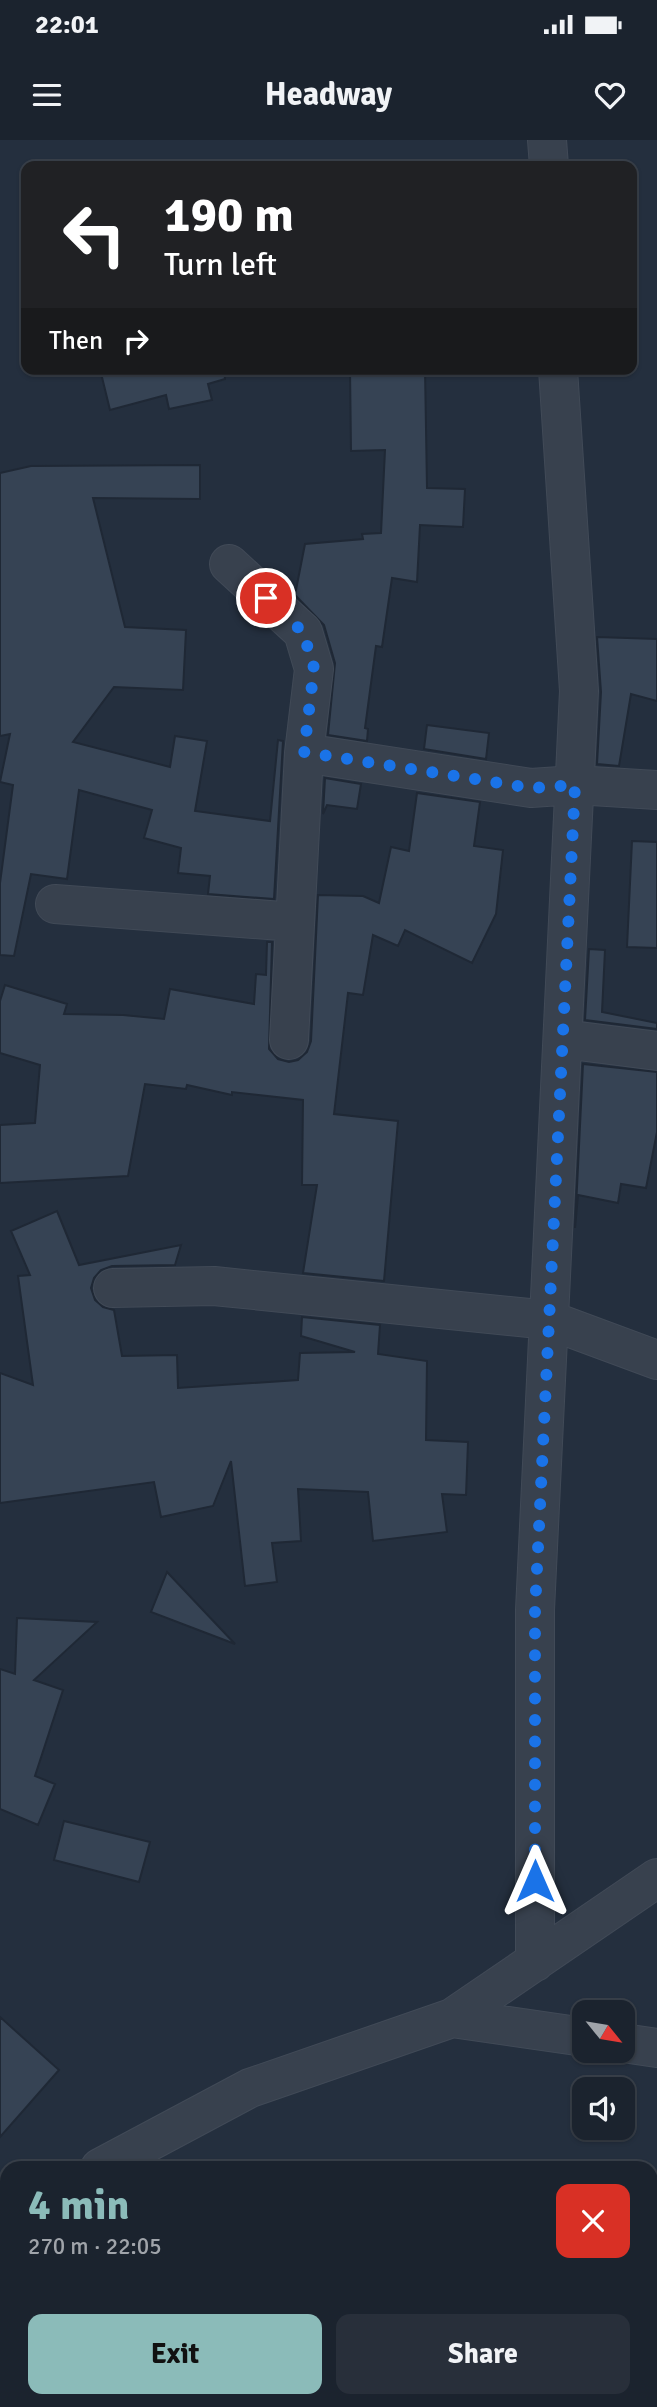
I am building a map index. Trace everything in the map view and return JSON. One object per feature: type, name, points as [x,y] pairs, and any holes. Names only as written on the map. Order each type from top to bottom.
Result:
[{"type":"street","points":[[547,140],[548,161]]},
{"type":"street","points":[[535,1962],[535,1610],[579,691],[558,375]]},
{"type":"street","points":[[229,564],[303,632],[314,668],[304,752],[289,1040]]},
{"type":"street","points":[[304,752],[531,788],[575,785],[657,790]]},
{"type":"street","points":[[55,904],[295,922]]},
{"type":"street","points":[[563,1039],[657,1051]]},
{"type":"street","points":[[113,1288],[214,1286],[549,1320],[657,1360]]},
{"type":"street","points":[[113,2161],[250,2088],[452,2018],[657,1878]]},
{"type":"street","points":[[452,2018],[572,2035]]},
{"type":"street","points":[[635,2045],[657,2048]]},
{"type":"building","points":[[101,375],[225,375],[225,379],[208,384],[212,400],[169,409],[166,395],[110,410]]},
{"type":"building","points":[[350,375],[425,375],[427,488],[465,489],[463,527],[420,525],[417,582],[392,578],[382,647],[376,646],[365,728],[368,729],[367,741],[328,735],[335,663],[324,625],[295,595],[305,544],[363,539],[362,534],[381,533],[385,450],[351,451]]},
{"type":"building","points":[[200,465],[200,499],[93,498],[125,627],[186,630],[183,690],[114,687],[73,742],[170,767],[175,736],[207,741],[195,811],[270,821],[278,740],[283,741],[274,899],[208,894],[210,876],[178,873],[181,848],[144,838],[152,810],[79,790],[67,879],[31,874],[14,956],[0,955],[0,883],[13,785],[0,782],[10,734],[0,736],[0,473],[31,466]]},
{"type":"building","points":[[597,637],[657,639],[657,701],[631,694],[619,766],[597,764],[601,692]]},
{"type":"building","points":[[427,725],[489,733],[486,759],[424,749]]},
{"type":"building","points":[[325,778],[361,784],[357,809],[327,805],[323,814]]},
{"type":"building","points":[[417,793],[480,802],[474,846],[503,850],[496,914],[472,963],[405,930],[398,946],[373,935],[363,995],[348,993],[334,1114],[398,1121],[384,1281],[303,1273],[317,1185],[302,1185],[303,1100],[232,1092],[232,1095],[187,1085],[186,1089],[145,1084],[128,1176],[0,1183],[0,1125],[35,1123],[40,1065],[0,1053],[0,1001],[5,985],[67,1004],[64,1014],[164,1019],[170,989],[254,1004],[256,974],[266,975],[267,942],[272,942],[269,1049],[278,1059],[289,1062],[298,1060],[307,1052],[311,1041],[318,895],[363,896],[379,903],[391,847],[409,851]]},
{"type":"building","points":[[632,841],[657,842],[657,948],[627,947]]},
{"type":"building","points":[[589,949],[605,950],[602,1012],[657,1023],[657,1029],[585,1020]]},
{"type":"building","points":[[583,1064],[657,1072],[657,1132],[646,1188],[621,1184],[618,1203],[578,1195],[575,1228]]},
{"type":"building","points":[[57,1211],[79,1265],[181,1245],[175,1265],[112,1266],[101,1270],[94,1278],[91,1288],[95,1300],[103,1307],[114,1310],[122,1356],[177,1355],[178,1388],[298,1380],[300,1353],[355,1352],[301,1336],[302,1317],[380,1325],[378,1354],[427,1361],[426,1440],[468,1442],[466,1495],[442,1494],[447,1532],[373,1541],[368,1492],[298,1489],[301,1541],[272,1543],[277,1582],[245,1586],[231,1461],[213,1506],[161,1517],[154,1482],[0,1503],[0,1373],[33,1385],[18,1276],[30,1275],[11,1231]]},
{"type":"building","points":[[167,1572],[235,1644],[151,1612]]},
{"type":"building","points":[[17,1618],[97,1622],[34,1680],[63,1690],[35,1776],[55,1784],[38,1825],[0,1809],[0,1669],[15,1674]]},
{"type":"building","points":[[64,1821],[150,1842],[139,1882],[54,1860]]},
{"type":"building","points":[[0,2017],[59,2070],[0,2137]]},
{"type":"route","points":[[266,598],[303,632],[314,668],[304,752],[531,788],[575,785],[535,1610],[535,1881]]}]
